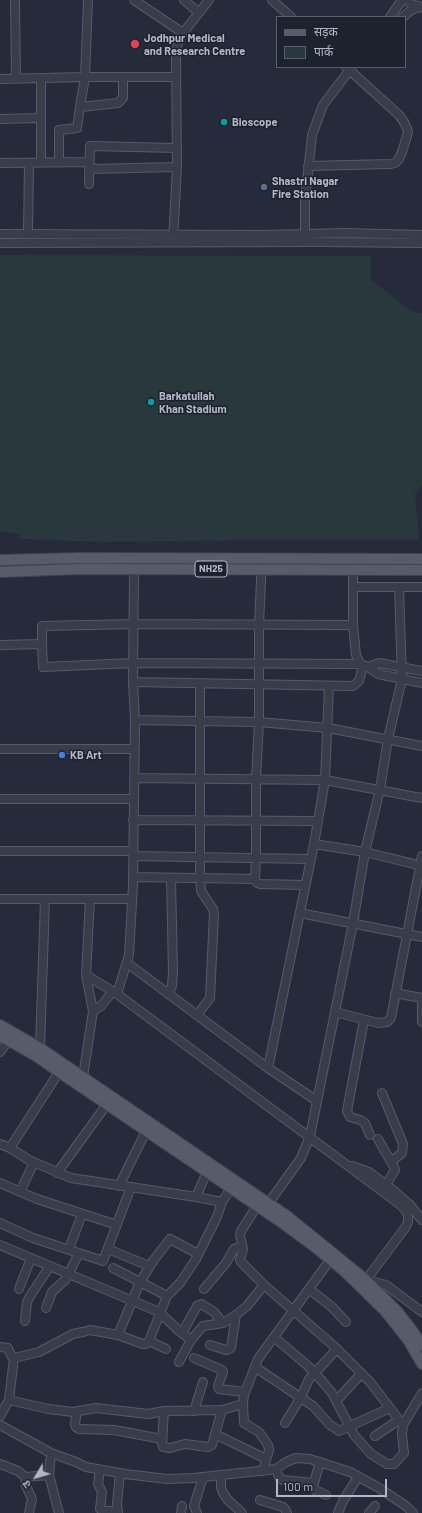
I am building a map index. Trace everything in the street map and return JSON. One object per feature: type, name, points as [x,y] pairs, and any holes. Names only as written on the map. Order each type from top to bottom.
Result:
[{"type":"main road","name":"NH25","points":[[0,560],[88,558],[422,559]]},
{"type":"main road","name":"NH25","points":[[0,572],[134,570],[422,570]]},
{"type":"main road","points":[[0,1025],[40,1048],[293,1221],[366,1280],[397,1311],[422,1345]]},
{"type":"main road","points":[[4,1039],[36,1056],[291,1229],[343,1270],[385,1311],[408,1340],[422,1364]]},
{"type":"street","points":[[15,0],[16,79]]},
{"type":"street","points":[[59,163],[59,130],[77,128],[85,77],[88,0]]},
{"type":"street","points":[[134,0],[183,33]]},
{"type":"street","points":[[184,0],[198,12]]},
{"type":"street","points":[[173,239],[177,167],[176,56],[178,42],[198,12],[209,0]]},
{"type":"street","points":[[272,0],[289,16]]},
{"type":"street","points":[[391,16],[402,0]]},
{"type":"street","points":[[407,0],[411,4],[421,7]]},
{"type":"street","points":[[404,16],[411,10],[421,7]]},
{"type":"street","points":[[305,242],[305,200],[308,166],[312,135],[317,118],[326,100],[349,68],[399,115],[404,122],[408,131],[402,152],[399,159],[395,163],[391,164],[308,166]]},
{"type":"street","points":[[0,79],[85,77],[176,78]]},
{"type":"street","points":[[80,107],[118,103],[122,98],[123,77]]},
{"type":"street","points":[[41,78],[41,163]]},
{"type":"street","points":[[0,119],[41,118]]},
{"type":"street","points":[[89,184],[90,146],[177,148]]},
{"type":"street","points":[[0,163],[59,163],[177,167]]},
{"type":"street","points":[[28,234],[29,163]]},
{"type":"street","points":[[0,234],[126,234],[173,239],[422,243]]},
{"type":"street","points":[[0,243],[305,234],[422,235]]},
{"type":"street","points":[[262,558],[263,570],[259,625],[259,722],[256,779],[255,878],[257,883],[260,884],[305,885]]},
{"type":"street","points":[[93,1011],[115,993],[129,955],[133,877],[135,720],[133,682],[134,570]]},
{"type":"street","points":[[354,570],[353,625],[356,655],[364,666],[378,674],[422,683]]},
{"type":"street","points":[[268,1204],[301,1158],[310,1136],[353,923],[365,852],[380,789],[388,739],[402,679],[403,668],[400,586]]},
{"type":"street","points":[[353,587],[422,587]]},
{"type":"street","points":[[353,625],[134,624],[42,626],[43,667],[134,663],[364,666],[379,663],[422,671]]},
{"type":"street","points":[[0,645],[42,644]]},
{"type":"street","points":[[133,682],[353,686],[359,681],[364,666]]},
{"type":"street","points":[[197,1015],[210,998],[214,914],[213,909],[201,891],[200,877],[200,684]]},
{"type":"street","points":[[268,1068],[314,844],[325,780],[329,686]]},
{"type":"street","points":[[135,720],[259,722],[328,728],[422,746]]},
{"type":"street","points":[[0,749],[134,750]]},
{"type":"street","points":[[134,778],[325,780],[422,798]]},
{"type":"street","points":[[0,799],[134,799]]},
{"type":"street","points":[[133,820],[256,822],[318,821]]},
{"type":"street","points":[[314,844],[365,852],[421,866]]},
{"type":"street","points":[[0,851],[133,853],[310,859]]},
{"type":"street","points":[[335,1012],[378,1023],[387,1022],[391,1018],[422,856]]},
{"type":"street","points":[[133,877],[255,878]]},
{"type":"street","points":[[168,994],[172,986],[173,972],[171,878]]},
{"type":"street","points":[[0,899],[132,899]]},
{"type":"street","points":[[40,1048],[45,899]]},
{"type":"street","points":[[83,1077],[93,1011],[86,975],[90,899]]},
{"type":"street","points":[[300,913],[422,937]]},
{"type":"street","points":[[127,963],[268,1068],[317,1101]]},
{"type":"street","points":[[86,975],[115,993],[310,1136],[402,1206],[409,1218],[405,1228],[366,1280],[386,1285],[422,1312]]},
{"type":"street","points":[[395,993],[422,998]]},
{"type":"street","points":[[422,1004],[422,1022]]},
{"type":"street","points":[[364,1020],[347,1110],[350,1117],[363,1122],[370,1135]]},
{"type":"street","points":[[0,1052],[4,1039]]},
{"type":"street","points":[[10,1148],[59,1072]]},
{"type":"street","points":[[382,1093],[403,1144],[402,1153],[392,1161]]},
{"type":"street","points":[[56,1172],[107,1104]]},
{"type":"street","points":[[119,1186],[146,1131]]},
{"type":"street","points":[[378,1140],[392,1161],[395,1170],[386,1185]]},
{"type":"street","points":[[0,1144],[34,1162],[71,1178],[222,1202]]},
{"type":"street","points":[[20,1192],[34,1162]]},
{"type":"street","points":[[349,1166],[364,1169],[401,1196],[422,1220]]},
{"type":"street","points":[[196,1197],[207,1172]]},
{"type":"street","points":[[0,1183],[37,1199],[117,1225]]},
{"type":"street","points":[[0,1223],[33,1238],[103,1261],[131,1187]]},
{"type":"street","points":[[14,1358],[39,1352],[73,1334],[90,1330],[118,1335],[146,1344],[149,1341],[167,1296],[180,1283],[198,1254],[217,1217],[222,1202],[231,1188]]},
{"type":"street","points":[[257,1206],[240,1235],[242,1246],[240,1260],[264,1285],[337,1349],[370,1382],[390,1408],[401,1423],[404,1453],[394,1464],[391,1465],[371,1454],[354,1435],[332,1393],[314,1373],[274,1337]]},
{"type":"street","points":[[69,1250],[82,1214]]},
{"type":"street","points":[[118,1335],[140,1282],[170,1239],[198,1254]]},
{"type":"street","points":[[0,1245],[160,1312],[191,1340]]},
{"type":"street","points":[[204,1289],[226,1263],[234,1249],[242,1246]]},
{"type":"street","points":[[108,1249],[150,1266]]},
{"type":"street","points":[[46,1308],[52,1292],[64,1282],[79,1253]]},
{"type":"street","points":[[19,1289],[31,1258]]},
{"type":"street","points":[[262,1471],[269,1450],[268,1445],[259,1432],[244,1424],[243,1404],[246,1392],[255,1366],[274,1337],[330,1260]]},
{"type":"street","points":[[25,1322],[27,1302],[50,1266]]},
{"type":"street","points":[[113,1268],[167,1296]]},
{"type":"street","points":[[179,1362],[191,1340],[203,1326],[223,1323],[236,1316],[248,1306],[264,1285]]},
{"type":"street","points":[[309,1289],[332,1307],[346,1322]]},
{"type":"street","points":[[182,1333],[197,1306],[201,1304],[214,1312],[223,1323]]},
{"type":"street","points":[[210,1345],[226,1350],[231,1348],[236,1316]]},
{"type":"street","points":[[149,1341],[166,1349]]},
{"type":"street","points":[[0,1347],[8,1348],[12,1357],[14,1358],[9,1400],[0,1416]]},
{"type":"street","points":[[285,1423],[314,1373],[337,1349]]},
{"type":"street","points":[[194,1358],[222,1370],[223,1372],[218,1386],[219,1389],[246,1392]]},
{"type":"street","points":[[255,1366],[313,1406],[329,1424],[336,1429],[342,1430],[390,1408]]},
{"type":"street","points":[[336,1401],[362,1374]]},
{"type":"street","points":[[194,1412],[203,1382]]},
{"type":"street","points":[[375,1436],[401,1423],[422,1393]]},
{"type":"street","points":[[9,1400],[48,1409],[77,1411],[96,1408],[148,1414],[164,1411],[194,1412],[222,1410],[243,1404]]},
{"type":"street","points":[[164,1411],[162,1444],[166,1448],[185,1444],[208,1448],[212,1445],[222,1410]]},
{"type":"street","points":[[77,1411],[75,1424],[79,1429],[114,1430],[162,1439]]},
{"type":"street","points":[[0,1425],[51,1453],[86,1467],[120,1474],[167,1479],[203,1478],[276,1469],[286,1462],[296,1458],[310,1459],[350,1472],[406,1506],[413,1513]]},
{"type":"street","points":[[215,1434],[266,1459]]},
{"type":"street","points":[[51,1453],[49,1475],[59,1513]]},
{"type":"street","points":[[320,1462],[313,1486],[315,1490],[326,1495]]},
{"type":"street","points":[[0,1464],[18,1470],[25,1477],[26,1486],[32,1499],[29,1513]]},
{"type":"street","points":[[276,1469],[279,1477],[283,1480],[313,1483]]},
{"type":"street","points":[[100,1470],[98,1484],[102,1492],[100,1508],[104,1511],[118,1512],[120,1474]]},
{"type":"street","points":[[25,1477],[49,1475]]},
{"type":"street","points":[[222,1475],[221,1487],[223,1493],[242,1513]]},
{"type":"street","points":[[338,1513],[343,1501],[358,1477]]},
{"type":"street","points":[[197,1513],[194,1506],[203,1478]]},
{"type":"street","points":[[260,1500],[283,1507],[286,1513]]},
{"type":"street","points":[[370,1513],[375,1506]]},
{"type":"green space","points":[[0,255],[371,256],[371,280],[414,313],[422,313],[422,485],[415,494],[419,540],[104,542],[19,539],[20,534],[0,531]]},
{"type":"place","name":"Jodhpur Medical and Research Centre","points":[[135,44]]},
{"type":"place","name":"Bioscope","points":[[224,122]]},
{"type":"place","name":"Shastri Nagar Fire Station","points":[[264,187]]},
{"type":"place","name":"Barkatullah Khan Stadium","points":[[151,402]]},
{"type":"place","name":"KB Art","points":[[62,755]]}]
